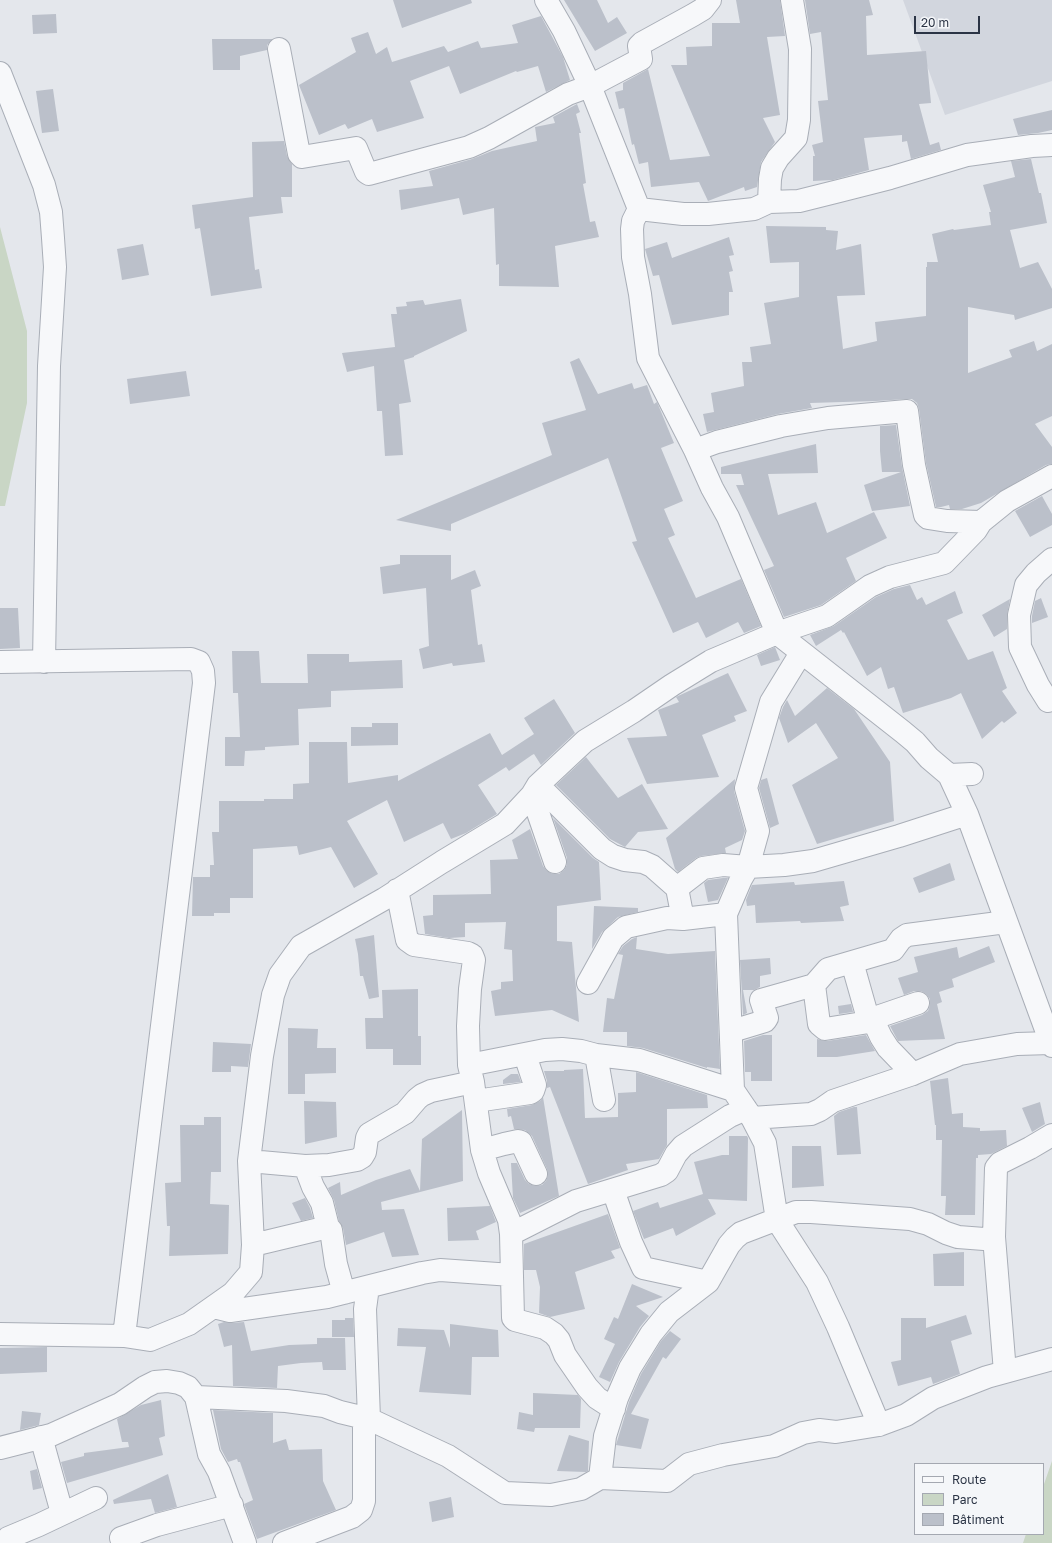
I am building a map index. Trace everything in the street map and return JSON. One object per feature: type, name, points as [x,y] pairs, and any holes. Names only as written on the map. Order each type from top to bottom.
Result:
[{"type":"street","points":[[511,1234],[576,1201],[660,1175],[667,1171],[676,1154],[683,1146],[730,1116],[749,1113],[811,1114],[820,1110],[832,1101],[913,1074],[960,1054],[1017,1044],[1052,1045],[967,814],[949,775],[929,758],[915,742],[903,732],[777,633],[728,517],[712,488],[648,358],[640,294],[633,256],[633,221],[639,208],[590,86],[564,31],[546,0]]},
{"type":"street","points":[[279,49],[299,154],[302,157],[356,148],[366,172],[370,174],[469,147],[489,138],[568,94],[590,86],[641,59],[639,46],[642,43],[693,15],[703,8],[710,0]]},
{"type":"street","points":[[769,202],[772,168],[778,158],[796,138],[799,120],[800,48],[792,0]]},
{"type":"street","points":[[0,73],[44,184],[51,212],[53,238],[55,267],[49,366],[44,662]]},
{"type":"street","points":[[639,208],[683,214],[708,214],[754,209],[769,202],[799,200],[839,191],[967,155],[1032,146],[1052,145]]},
{"type":"street","points":[[694,450],[717,442],[781,426],[828,418],[907,411],[914,464],[925,515],[928,518],[947,521],[981,522]]},
{"type":"street","points":[[0,1334],[124,1336],[150,1340],[189,1324],[232,1293],[251,1272],[253,1245],[249,1161],[262,1056],[273,995],[280,976],[301,946],[384,899],[505,824],[535,790],[585,741],[634,711],[672,685],[711,661],[777,633],[827,616],[870,586],[890,577],[944,564],[976,530],[981,522],[1007,501],[1052,476]]},
{"type":"street","points":[[1048,701],[1038,685],[1020,647],[1019,615],[1026,585],[1036,573],[1052,559]]},
{"type":"street","points":[[801,653],[771,702],[746,788],[758,831],[748,867],[726,914],[728,997],[732,1031],[734,1090],[749,1113],[765,1143],[777,1220],[817,1282],[838,1327],[879,1425]]},
{"type":"street","points":[[0,662],[191,659],[199,662],[203,671],[203,691],[124,1336]]},
{"type":"street","points":[[949,775],[972,774]]},
{"type":"street","points":[[535,790],[555,862]]},
{"type":"street","points":[[535,790],[602,849],[613,856],[626,860],[643,862],[652,866],[677,888],[683,919]]},
{"type":"street","points":[[677,888],[703,868],[724,865],[748,867],[784,865],[813,861],[967,814]]},
{"type":"street","points":[[397,890],[407,940],[414,945],[468,953],[474,960],[470,989],[468,1026],[472,1083],[482,1150],[489,1173],[506,1212],[511,1234],[513,1318],[515,1320],[545,1328],[554,1334],[559,1340],[565,1355],[586,1387],[596,1398],[614,1409]]},
{"type":"street","points":[[588,983],[613,938],[626,928],[667,918],[683,919],[726,914]]},
{"type":"street","points":[[761,1000],[814,985],[828,969],[893,950],[901,939],[907,935],[1006,922]]},
{"type":"street","points":[[852,962],[871,1021],[888,1048],[913,1074]]},
{"type":"street","points":[[814,985],[819,1024],[825,1029],[871,1021],[880,1016],[918,1003]]},
{"type":"street","points":[[728,997],[748,994],[755,995],[761,1000],[767,1018],[765,1021],[732,1031]]},
{"type":"street","points":[[249,1161],[305,1166],[329,1165],[357,1160],[362,1157],[365,1152],[367,1138],[370,1134],[405,1113],[422,1095],[431,1091],[472,1083],[525,1055],[545,1050],[562,1049],[581,1051],[596,1055],[639,1060],[734,1090]]},
{"type":"street","points":[[472,1083],[530,1093],[533,1091],[535,1085],[525,1055]]},
{"type":"street","points":[[596,1055],[604,1100]]},
{"type":"street","points":[[1005,1372],[994,1237],[996,1168],[1000,1163],[1052,1135]]},
{"type":"street","points":[[482,1150],[518,1141],[521,1142],[536,1174]]},
{"type":"street","points":[[305,1166],[313,1187],[322,1203],[328,1227],[331,1230],[336,1264],[344,1293]]},
{"type":"street","points":[[613,1190],[631,1242],[643,1268],[708,1282]]},
{"type":"street","points":[[600,1478],[605,1436],[630,1368],[650,1334],[670,1312],[708,1282],[729,1245],[741,1233],[796,1212],[811,1212],[888,1216],[910,1219],[928,1224],[958,1237],[984,1239],[994,1237]]},
{"type":"street","points":[[253,1245],[328,1227]]},
{"type":"street","points":[[214,1307],[230,1311],[246,1310],[327,1297],[422,1273],[440,1270],[512,1275]]},
{"type":"street","points":[[284,1543],[352,1517],[360,1510],[364,1501],[367,1418],[365,1309],[368,1287]]},
{"type":"street","points":[[196,1397],[286,1401],[324,1406],[340,1412],[367,1418],[448,1456],[505,1493],[551,1495],[581,1489],[600,1478],[667,1481],[689,1464],[723,1455],[774,1446],[803,1433],[819,1430],[836,1432],[879,1425],[906,1415],[933,1398],[987,1377],[1052,1359]]},
{"type":"street","points":[[0,1448],[51,1435],[120,1404],[155,1382],[167,1381],[179,1383],[188,1387],[196,1397],[209,1454],[219,1472],[245,1543]]},
{"type":"street","points":[[41,1437],[62,1513]]},
{"type":"street","points":[[6,1534],[39,1525],[96,1498]]},
{"type":"street","points":[[121,1538],[157,1525],[232,1505]]},
{"type":"shaded area","points":[[903,0],[1052,0],[1052,81],[945,115]]},
{"type":"green space","points":[[0,227],[27,331],[27,403],[5,506],[0,506]]},
{"type":"green space","points":[[1052,1461],[1052,1543],[1023,1543],[1026,1535],[1044,1535],[1044,1484]]},
{"type":"building","points":[[393,0],[471,0],[472,3],[402,28]]},
{"type":"building","points":[[564,0],[597,0],[608,23],[617,17],[627,33],[595,51]]},
{"type":"building","points":[[736,0],[780,0],[785,36],[767,37],[780,115],[763,118],[775,142],[761,162],[757,187],[745,191],[744,187],[708,201],[699,182],[651,187],[648,162],[639,164],[634,144],[632,145],[624,108],[619,109],[615,92],[623,90],[623,83],[648,69],[670,160],[710,156],[671,65],[687,65],[686,47],[712,46],[712,23],[740,23]]},
{"type":"building","points":[[805,0],[869,0],[873,15],[866,16],[867,55],[926,51],[931,103],[919,104],[930,145],[939,142],[941,150],[911,159],[907,141],[902,142],[902,135],[864,138],[869,170],[833,180],[813,181],[813,156],[815,156],[812,145],[823,142],[818,101],[828,100],[821,32],[810,34]]},
{"type":"building","points":[[56,14],[57,33],[33,34],[32,15]]},
{"type":"building","points":[[541,16],[563,57],[570,80],[546,92],[538,66],[516,71],[460,94],[449,66],[410,81],[424,118],[377,132],[372,119],[348,129],[345,124],[319,135],[299,85],[356,52],[351,38],[368,32],[376,54],[387,47],[392,62],[444,46],[448,52],[478,41],[481,48],[518,43],[512,25]]},
{"type":"building","points":[[212,39],[273,39],[267,45],[267,50],[240,56],[240,70],[213,70]]},
{"type":"building","points":[[53,89],[59,131],[42,133],[36,91]]},
{"type":"building","points":[[577,104],[580,112],[576,114],[581,133],[579,133],[586,183],[583,184],[590,222],[595,221],[599,237],[555,246],[559,287],[499,286],[499,264],[496,265],[494,208],[463,215],[459,198],[401,210],[399,190],[433,186],[429,171],[472,159],[492,151],[537,141],[535,127],[555,123],[553,117]]},
{"type":"building","points":[[1052,110],[1052,130],[1018,135],[1013,119]]},
{"type":"building","points":[[284,141],[287,156],[292,164],[292,197],[281,197],[283,213],[249,217],[255,270],[259,269],[262,288],[211,296],[200,228],[195,229],[192,205],[253,197],[252,142]]},
{"type":"building","points":[[1031,159],[1039,193],[1041,193],[1047,223],[1010,230],[1020,268],[1038,262],[1052,289],[1052,308],[1015,320],[1014,315],[968,307],[968,373],[1012,357],[1009,350],[1034,341],[1037,351],[1052,344],[1052,416],[1035,424],[1052,447],[1052,464],[1046,465],[981,503],[962,509],[950,509],[949,505],[936,507],[926,463],[919,409],[917,403],[912,399],[810,403],[812,408],[778,414],[707,432],[703,414],[714,412],[711,393],[744,386],[742,362],[752,362],[750,347],[771,344],[764,303],[799,297],[799,262],[770,263],[766,226],[826,227],[826,230],[838,231],[836,250],[861,244],[865,295],[837,296],[843,349],[877,341],[875,322],[926,316],[927,262],[938,262],[932,234],[953,229],[991,225],[989,212],[991,212],[983,185],[1015,177],[1011,161]]},
{"type":"building","points":[[729,237],[734,255],[729,256],[733,271],[729,272],[733,292],[729,292],[729,315],[672,325],[659,275],[653,276],[645,249],[667,242],[672,258]]},
{"type":"building","points":[[143,244],[149,275],[122,280],[117,249]]},
{"type":"building","points":[[461,299],[467,331],[414,357],[404,360],[411,402],[399,404],[403,455],[385,456],[382,411],[377,411],[374,366],[347,372],[342,353],[395,347],[391,314],[397,314],[396,307],[407,306],[406,302],[423,300],[425,305]]},
{"type":"building","points":[[579,358],[598,394],[632,383],[634,389],[647,385],[654,404],[657,402],[674,443],[661,448],[683,501],[664,509],[675,535],[668,538],[696,598],[741,579],[761,626],[744,633],[738,622],[706,638],[698,622],[673,633],[632,542],[637,541],[608,458],[451,524],[451,531],[396,520],[552,455],[542,423],[586,410],[570,362]]},
{"type":"building","points":[[186,371],[190,396],[130,404],[127,379]]},
{"type":"building","points":[[896,425],[902,467],[910,506],[872,511],[864,485],[901,472],[882,472],[880,426]]},
{"type":"building","points":[[816,444],[818,473],[768,474],[778,515],[816,502],[827,533],[874,512],[887,538],[846,558],[856,581],[821,605],[784,617],[764,570],[774,566],[736,485],[744,485],[741,474],[721,474],[721,467]]},
{"type":"building","points":[[1042,496],[1052,514],[1052,525],[1030,537],[1015,511]]},
{"type":"building","points":[[400,555],[451,555],[451,580],[475,570],[481,586],[471,590],[478,645],[482,644],[485,662],[453,666],[452,663],[423,669],[419,649],[429,646],[426,588],[383,594],[380,567],[400,564]]},
{"type":"building","points":[[910,585],[917,600],[922,597],[926,605],[955,591],[963,613],[947,620],[968,660],[993,651],[1007,688],[1002,691],[1017,713],[1004,723],[1002,721],[982,739],[961,693],[951,698],[903,713],[894,687],[888,689],[881,667],[867,676],[844,632],[843,633],[841,630],[816,646],[810,635],[834,626],[876,597],[894,589]]},
{"type":"building","points":[[1041,598],[1048,617],[1032,623],[1035,601]]},
{"type":"building","points":[[1010,599],[1007,615],[1007,629],[994,637],[982,615]]},
{"type":"building","points":[[0,608],[18,608],[20,648],[0,649]]},
{"type":"building","points":[[775,647],[780,660],[761,666],[757,655]]},
{"type":"building","points":[[232,651],[259,651],[261,683],[308,683],[307,654],[349,654],[349,662],[402,660],[403,688],[331,691],[331,707],[298,709],[299,745],[265,747],[265,750],[245,751],[244,766],[225,766],[225,737],[240,737],[238,693],[233,693]]},
{"type":"building","points":[[728,673],[747,711],[734,716],[736,721],[702,735],[719,777],[647,784],[627,738],[667,736],[658,710],[679,702],[676,697]]},
{"type":"building","points":[[827,688],[854,709],[890,762],[894,821],[817,844],[792,785],[838,758],[816,723],[788,743],[779,718],[787,700],[795,716]]},
{"type":"building","points":[[554,699],[575,733],[541,765],[534,754],[509,771],[506,767],[478,785],[497,814],[466,833],[451,839],[443,823],[404,842],[387,800],[347,821],[378,874],[354,888],[331,847],[299,855],[297,846],[253,849],[253,898],[230,898],[230,913],[214,913],[214,916],[192,916],[193,877],[210,877],[210,865],[214,865],[212,832],[219,832],[219,801],[264,801],[264,799],[293,799],[293,784],[309,783],[309,742],[347,742],[348,783],[398,775],[398,781],[490,733],[502,755],[534,734],[524,718]]},
{"type":"building","points":[[372,723],[398,723],[398,745],[351,746],[351,727],[372,727]]},
{"type":"building","points":[[586,757],[618,798],[642,784],[668,829],[638,832],[625,847],[610,839],[556,785]]},
{"type":"building","points":[[767,778],[779,824],[770,828],[759,788],[761,780]]},
{"type":"building","points":[[735,779],[734,791],[745,831],[742,840],[725,848],[726,853],[696,858],[678,872],[675,869],[666,838]]},
{"type":"building","points":[[553,818],[593,858],[599,862],[601,900],[557,906],[557,941],[572,942],[579,1022],[552,1010],[495,1016],[491,991],[501,989],[501,982],[513,981],[512,950],[504,949],[506,922],[465,923],[465,937],[449,938],[425,934],[423,916],[433,915],[433,895],[491,894],[490,860],[518,859],[512,840],[530,829],[543,866],[547,871],[553,874],[559,874],[567,865],[567,858]]},
{"type":"building","points":[[950,863],[955,880],[919,893],[913,878]]},
{"type":"building","points":[[728,878],[718,900],[708,902],[704,883],[708,880]]},
{"type":"building","points":[[844,881],[849,905],[840,907],[844,921],[756,923],[755,905],[747,906],[746,900],[752,885],[794,882],[795,885]]},
{"type":"building","points":[[594,906],[638,908],[638,912],[618,917],[602,932],[592,949]]},
{"type":"building","points":[[374,935],[379,997],[369,999],[363,976],[360,976],[355,939]]},
{"type":"building","points":[[637,937],[636,949],[668,954],[715,951],[720,1069],[707,1068],[643,1048],[627,1046],[627,1032],[603,1032],[607,998],[614,999],[623,955],[618,954],[623,946]]},
{"type":"building","points":[[989,946],[995,962],[952,979],[954,987],[939,992],[942,1002],[937,1004],[945,1039],[898,1041],[890,1026],[922,1015],[928,1011],[930,1005],[930,999],[921,991],[914,991],[904,995],[898,978],[918,972],[914,957],[957,947],[959,958]]},
{"type":"building","points":[[770,958],[771,974],[760,976],[760,987],[754,990],[743,990],[747,1013],[743,1015],[740,960]]},
{"type":"building","points":[[418,989],[418,1036],[421,1036],[421,1065],[393,1065],[393,1049],[366,1049],[365,1018],[383,1018],[382,990]]},
{"type":"building","points":[[851,1004],[853,1012],[839,1014],[838,1006]]},
{"type":"building","points":[[288,1028],[318,1029],[317,1048],[336,1048],[336,1073],[305,1074],[305,1094],[288,1094]]},
{"type":"building","points":[[763,1035],[772,1035],[772,1081],[751,1081],[751,1072],[745,1072],[744,1041]]},
{"type":"building","points":[[866,1035],[875,1051],[837,1057],[817,1057],[817,1039],[827,1041]]},
{"type":"building","points":[[213,1042],[251,1044],[248,1067],[231,1066],[231,1072],[212,1072]]},
{"type":"building","points":[[583,1069],[585,1118],[618,1117],[618,1093],[636,1092],[636,1072],[707,1095],[708,1108],[667,1109],[667,1145],[659,1159],[626,1164],[628,1170],[588,1184],[550,1087],[547,1088],[547,1081],[544,1071]]},
{"type":"building","points":[[511,1074],[518,1074],[521,1082],[503,1084],[503,1080]]},
{"type":"building","points":[[948,1078],[952,1114],[963,1113],[963,1127],[980,1128],[980,1131],[1006,1130],[1007,1146],[991,1154],[978,1155],[978,1158],[976,1158],[975,1215],[945,1215],[946,1196],[941,1196],[942,1140],[936,1140],[936,1125],[930,1081]]},
{"type":"building","points":[[543,1097],[559,1196],[520,1213],[513,1198],[511,1163],[517,1163],[525,1180],[529,1184],[535,1186],[542,1185],[546,1181],[548,1175],[547,1169],[532,1136],[525,1130],[514,1129],[511,1116],[508,1117],[507,1109],[532,1105],[540,1101]]},
{"type":"building","points":[[304,1101],[336,1102],[337,1137],[305,1144]]},
{"type":"building","points":[[1040,1102],[1045,1124],[1032,1132],[1022,1108]]},
{"type":"building","points":[[857,1107],[861,1154],[837,1155],[834,1116],[839,1112]]},
{"type":"building","points":[[462,1110],[463,1181],[381,1202],[382,1210],[404,1209],[419,1255],[392,1257],[384,1232],[346,1245],[343,1228],[339,1221],[334,1200],[328,1188],[340,1182],[341,1195],[376,1180],[410,1169],[420,1191],[422,1139]]},
{"type":"building","points":[[204,1117],[221,1117],[221,1172],[211,1172],[210,1204],[229,1205],[228,1254],[169,1256],[170,1226],[167,1226],[165,1183],[181,1182],[180,1125],[204,1125]]},
{"type":"building","points":[[729,1136],[747,1136],[748,1138],[747,1201],[708,1199],[716,1214],[676,1236],[673,1228],[644,1239],[633,1211],[658,1202],[660,1208],[703,1194],[694,1162],[722,1155],[729,1155]]},
{"type":"building","points":[[792,1146],[821,1146],[824,1186],[792,1188]]},
{"type":"building","points":[[305,1198],[313,1218],[301,1221],[292,1203]]},
{"type":"building","points":[[490,1206],[496,1222],[476,1231],[479,1240],[448,1241],[447,1208]]},
{"type":"building","points":[[608,1214],[620,1248],[611,1251],[615,1258],[575,1272],[585,1309],[550,1317],[539,1313],[540,1287],[536,1270],[524,1270],[524,1244]]},
{"type":"building","points":[[964,1252],[964,1286],[934,1286],[933,1254]]},
{"type":"building","points":[[632,1284],[663,1297],[636,1306],[649,1316],[640,1327],[619,1362],[610,1382],[599,1377],[615,1344],[604,1339],[614,1317],[618,1319]]},
{"type":"building","points":[[966,1315],[972,1334],[951,1341],[960,1374],[933,1384],[931,1377],[898,1386],[891,1362],[901,1360],[901,1318],[926,1318],[926,1328]]},
{"type":"building","points":[[345,1318],[353,1318],[354,1337],[332,1337],[332,1320],[345,1320]]},
{"type":"building","points":[[224,1322],[244,1322],[251,1351],[289,1345],[317,1344],[317,1338],[345,1338],[346,1370],[323,1370],[322,1362],[278,1366],[277,1388],[233,1386],[232,1345],[224,1347],[218,1324]]},
{"type":"building","points":[[450,1324],[498,1330],[499,1357],[472,1357],[471,1395],[419,1392],[426,1347],[397,1346],[398,1328],[444,1330],[450,1348]]},
{"type":"building","points":[[670,1331],[681,1339],[666,1359],[663,1357],[631,1414],[649,1419],[641,1449],[616,1445],[629,1402],[641,1374],[661,1341]]},
{"type":"building","points":[[47,1347],[47,1372],[0,1374],[0,1348]]},
{"type":"building","points":[[533,1393],[578,1395],[581,1399],[580,1428],[535,1428],[534,1432],[517,1429],[519,1412],[533,1415]]},
{"type":"building","points":[[161,1400],[165,1436],[159,1438],[163,1455],[67,1483],[61,1462],[84,1456],[84,1453],[129,1447],[128,1442],[122,1442],[117,1419],[141,1405]]},
{"type":"building","points":[[213,1410],[273,1413],[273,1443],[286,1439],[289,1450],[322,1449],[323,1481],[336,1510],[257,1539],[244,1504],[253,1500],[240,1462],[238,1462],[237,1459],[228,1462],[221,1449]]},
{"type":"building","points":[[22,1411],[41,1413],[39,1425],[20,1430]]},
{"type":"building","points":[[569,1435],[589,1441],[588,1471],[586,1472],[557,1471]]},
{"type":"building","points":[[37,1469],[42,1488],[33,1490],[30,1471]]},
{"type":"building","points":[[168,1474],[177,1507],[155,1513],[151,1499],[114,1504],[113,1500]]},
{"type":"building","points":[[451,1497],[454,1517],[432,1522],[429,1502]]}]
